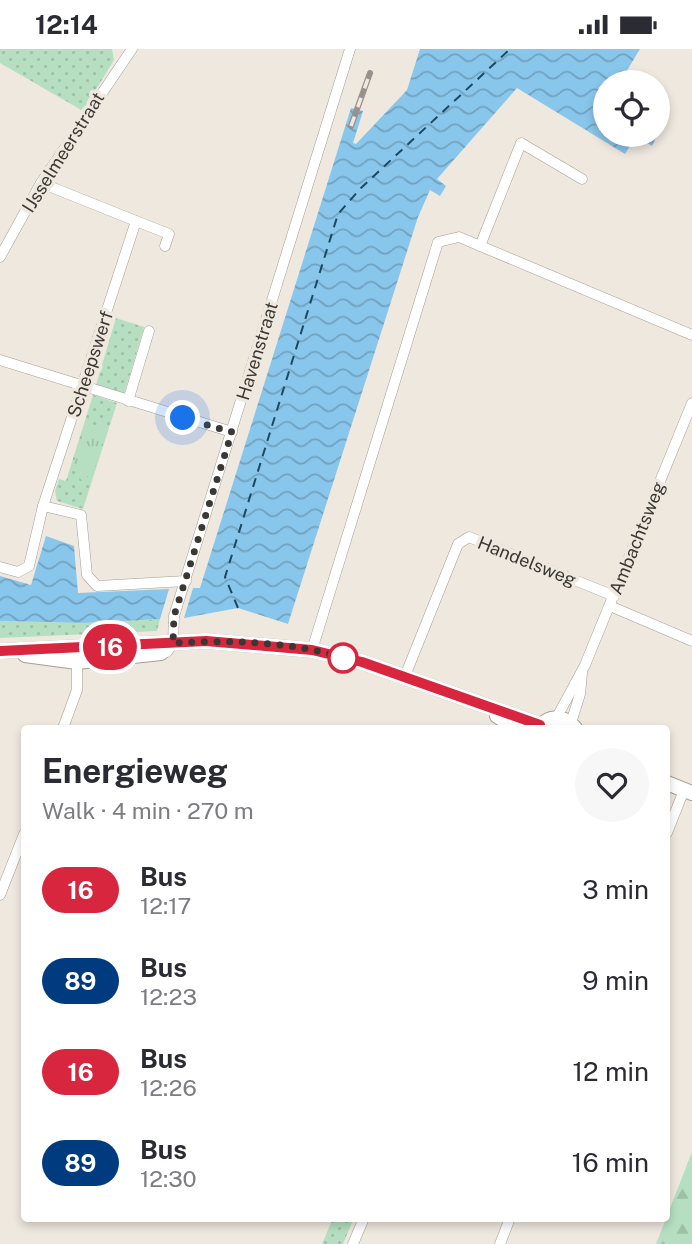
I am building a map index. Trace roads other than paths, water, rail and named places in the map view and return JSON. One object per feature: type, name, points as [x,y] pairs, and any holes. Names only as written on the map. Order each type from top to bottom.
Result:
[{"type":"street","name":"IJsselmeerstraat","points":[[0,257],[41,183],[132,49]]},
{"type":"street","name":"Havenstraat","points":[[170,647],[174,616],[350,49]]},
{"type":"street","points":[[480,246],[521,143],[582,179]]},
{"type":"street","points":[[41,183],[169,234],[165,246]]},
{"type":"street","name":"Scheepswerf","points":[[0,567],[18,572],[29,566],[43,506],[136,221]]},
{"type":"street","points":[[312,650],[438,242],[454,237],[480,246],[692,335]]},
{"type":"street","points":[[128,401],[149,331]]},
{"type":"street","points":[[0,360],[232,432]]},
{"type":"street","name":"Ambachtsweg","points":[[568,723],[580,694],[582,672],[688,423],[692,403]]},
{"type":"street","points":[[43,506],[81,515],[86,575],[97,586],[186,581]]},
{"type":"street","name":"Handelsweg","points":[[405,676],[458,544],[469,537],[612,601]]},
{"type":"street","points":[[612,601],[692,641]]},
{"type":"street","points":[[1,651],[76,654],[242,643],[312,650],[405,676],[533,725]]},
{"type":"street","points":[[64,725],[77,689],[76,654]]},
{"type":"street","points":[[478,705],[512,725]]},
{"type":"street","points":[[670,784],[688,791],[670,827]]},
{"type":"street","points":[[0,895],[21,842]]},
{"type":"street","points":[[353,1244],[362,1222]]},
{"type":"street","points":[[500,1244],[508,1222]]},
{"type":"water","points":[[420,49],[640,49],[627,70],[593,70],[593,134],[517,88],[437,179],[446,186],[440,196],[430,190],[418,217],[288,624],[238,608],[184,618],[193,588],[200,588],[351,108],[363,111],[353,143],[356,144],[407,90]]},
{"type":"water","points":[[614,147],[629,147],[625,154]]},
{"type":"water","points":[[46,536],[74,546],[78,593],[169,589],[160,619],[84,623],[0,621],[0,576],[31,585]]},
{"type":"railway","points":[[351,126],[370,73]]}]
